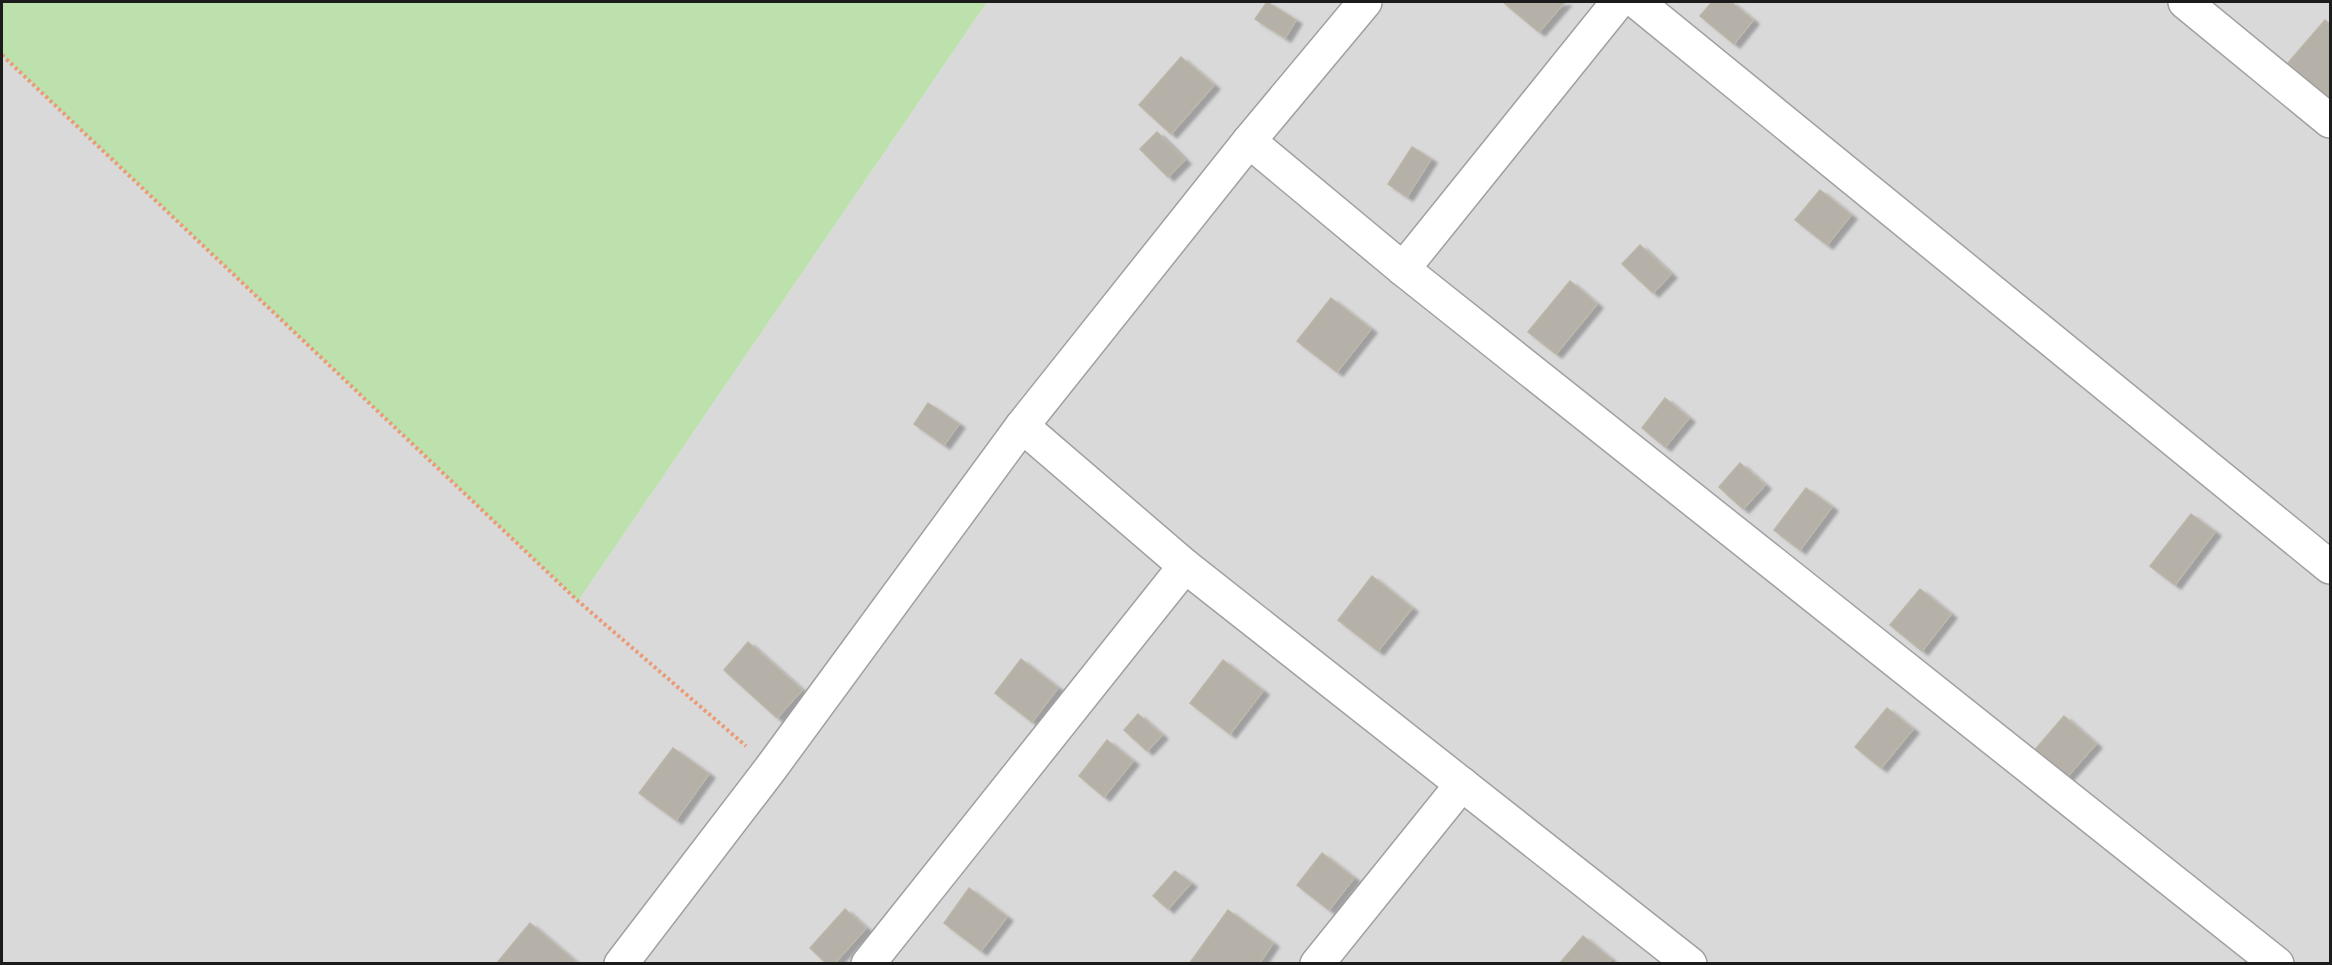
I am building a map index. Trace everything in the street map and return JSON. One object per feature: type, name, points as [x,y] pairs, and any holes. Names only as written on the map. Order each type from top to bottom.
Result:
[{"type":"street","points":[[621,963],[771,768],[1022,426],[1249,141],[1365,2]]},
{"type":"street","points":[[1403,269],[1618,2]]},
{"type":"street","points":[[1637,2],[2331,567]]},
{"type":"street","points":[[2185,2],[2331,121]]},
{"type":"street","points":[[1249,141],[1403,269],[2277,963]]},
{"type":"street","points":[[1022,426],[1185,566],[1690,963]]},
{"type":"street","points":[[868,963],[1185,566]]},
{"type":"street","points":[[1317,963],[1462,784]]},
{"type":"path","points":[[2,55],[578,601],[771,768]]},
{"type":"shaded area","points":[[987,2],[2330,2],[2330,963],[2,963],[2,55],[578,601]]},
{"type":"green space","points":[[2,2],[987,2],[578,601],[2,55]]},
{"type":"building","points":[[1267,2],[1296,20],[1285,38],[1255,19]]},
{"type":"building","points":[[1503,2],[1565,2],[1539,32]]},
{"type":"building","points":[[1712,2],[1731,2],[1753,20],[1734,44],[1700,16]]},
{"type":"building","points":[[2325,20],[2330,24],[2330,99],[2288,63]]},
{"type":"building","points":[[1181,57],[1214,85],[1171,134],[1139,105]]},
{"type":"building","points":[[1157,132],[1185,160],[1168,177],[1140,149]]},
{"type":"building","points":[[1412,147],[1431,159],[1407,197],[1388,184]]},
{"type":"building","points":[[1820,190],[1851,215],[1827,245],[1795,220]]},
{"type":"building","points":[[1640,245],[1671,274],[1653,293],[1622,264]]},
{"type":"building","points":[[1570,281],[1597,304],[1556,354],[1528,332]]},
{"type":"building","points":[[1331,298],[1371,329],[1337,372],[1297,341]]},
{"type":"building","points":[[1665,398],[1689,418],[1665,447],[1642,428]]},
{"type":"building","points":[[928,403],[959,424],[944,445],[914,424]]},
{"type":"building","points":[[1740,463],[1765,485],[1743,509],[1719,487]]},
{"type":"building","points":[[1806,488],[1832,507],[1800,550],[1774,530]]},
{"type":"building","points":[[2191,514],[2215,532],[2175,585],[2150,566]]},
{"type":"building","points":[[1372,576],[1412,608],[1378,651],[1338,620]]},
{"type":"building","points":[[1920,589],[1951,614],[1922,651],[1890,625]]},
{"type":"building","points":[[748,642],[802,690],[777,718],[724,670]]},
{"type":"building","points":[[1021,659],[1058,688],[1032,722],[995,693]]},
{"type":"building","points":[[1223,660],[1263,691],[1230,734],[1190,703]]},
{"type":"building","points":[[1887,708],[1913,729],[1881,768],[1855,747]]},
{"type":"building","points":[[1138,714],[1162,735],[1147,751],[1124,730]]},
{"type":"building","points":[[2064,716],[2096,744],[2059,786],[2027,759]]},
{"type":"building","points":[[1107,740],[1133,761],[1104,797],[1079,776]]},
{"type":"building","points":[[673,748],[709,774],[676,820],[639,793]]},
{"type":"building","points":[[1322,853],[1354,878],[1329,910],[1297,885]]},
{"type":"building","points":[[1175,871],[1191,883],[1168,909],[1153,896]]},
{"type":"building","points":[[969,888],[1007,917],[981,951],[944,923]]},
{"type":"building","points":[[845,909],[866,928],[834,964],[827,964],[810,948]]},
{"type":"building","points":[[1228,910],[1273,943],[1259,964],[1189,964]]},
{"type":"building","points":[[530,923],[578,964],[496,964]]},
{"type":"building","points":[[1583,936],[1611,959],[1607,964],[1559,964]]}]
